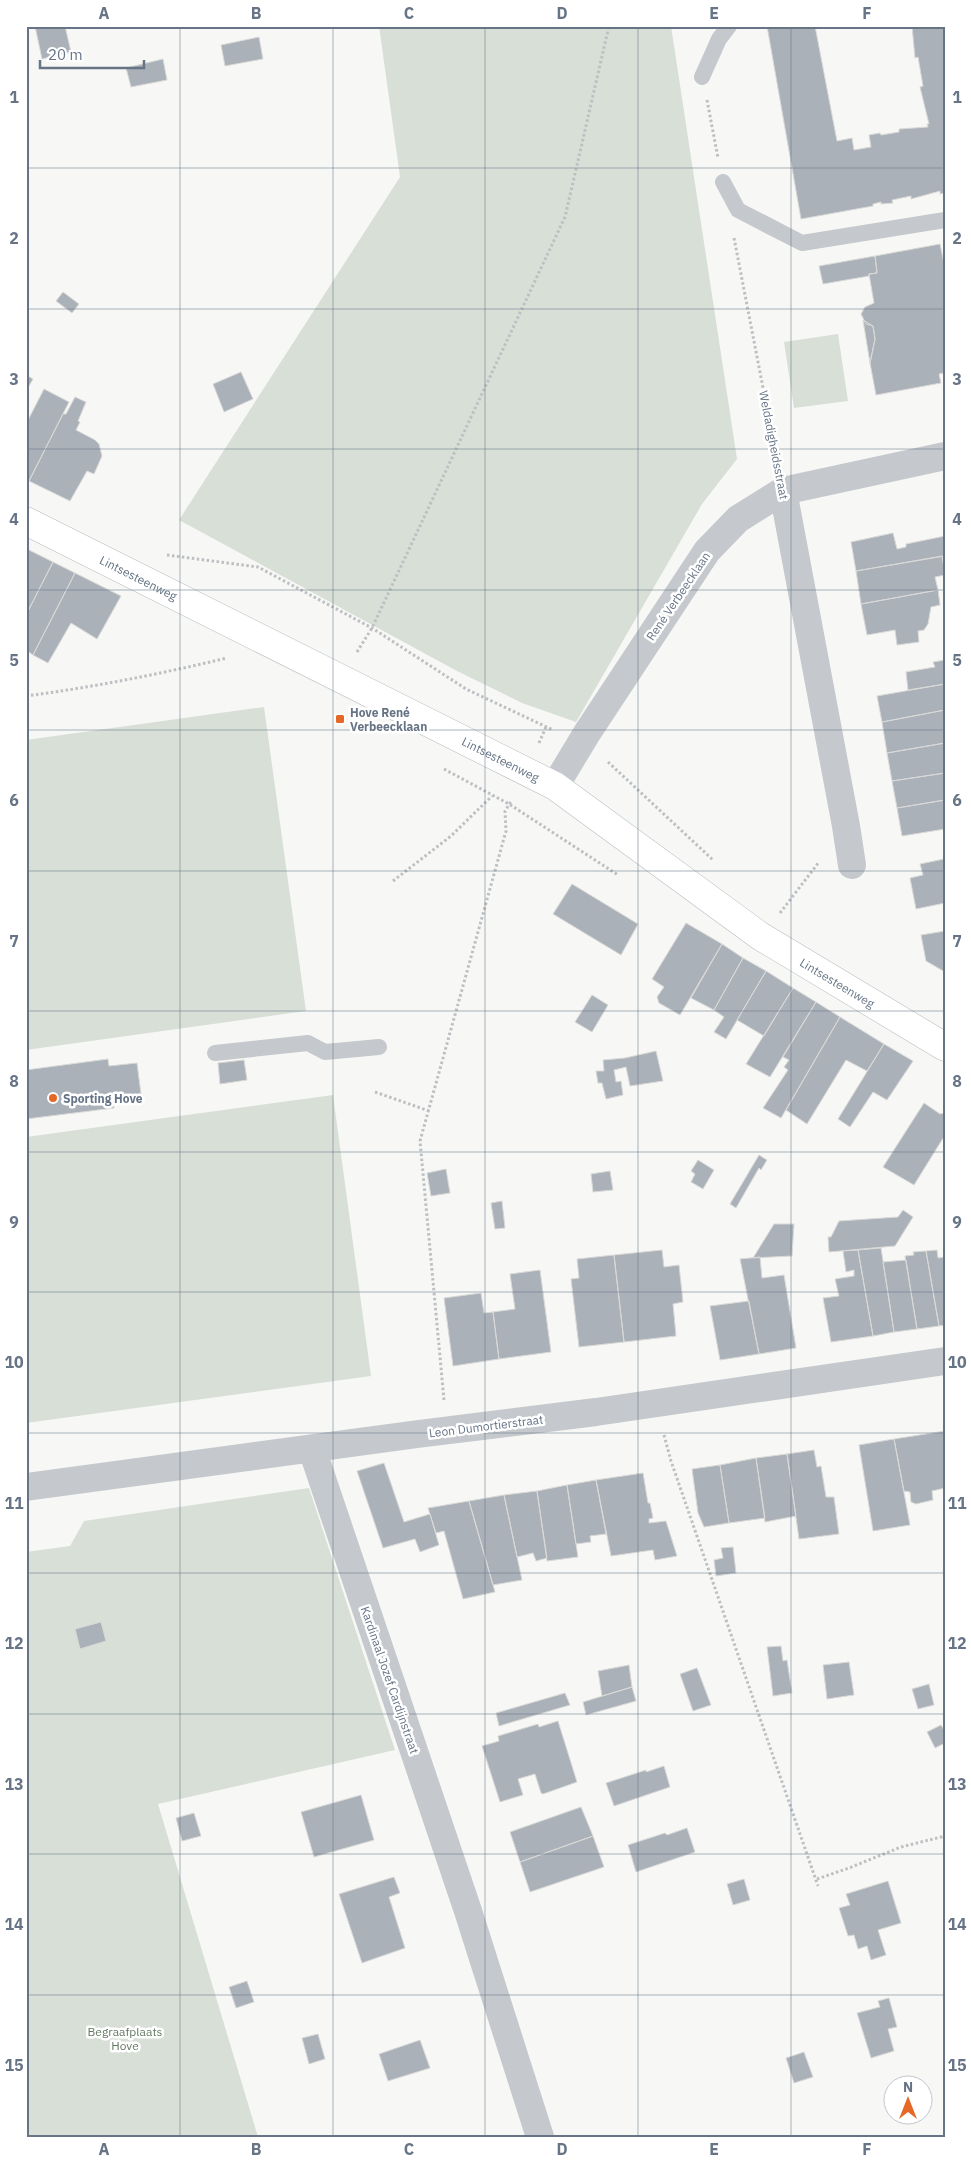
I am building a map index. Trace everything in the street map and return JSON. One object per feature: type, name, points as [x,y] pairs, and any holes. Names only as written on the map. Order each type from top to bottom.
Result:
[{"type":"street","name":"René Verbeecklaan","points":[[555,786],[707,551],[738,519],[783,491],[945,456]]},
{"type":"street","name":"Weldadigheidsstraat","points":[[783,491],[852,865]]},
{"type":"street","name":"Lintsesteenweg","points":[[26,521],[555,786],[760,936],[945,1047]]},
{"type":"street","name":"Leon Dumortierstraat","points":[[26,1487],[447,1430],[656,1404],[945,1361]]},
{"type":"street","name":"Kardinaal Jozef Cardijnstraat","points":[[312,1449],[468,1911],[540,2137]]},
{"type":"lane","points":[[702,77],[719,39],[729,26]]},
{"type":"lane","points":[[723,182],[738,210],[802,243],[945,220]]},
{"type":"lane","points":[[215,1054],[308,1042],[325,1052],[379,1047]]},
{"type":"path","points":[[372,628],[565,217],[609,26]]},
{"type":"path","points":[[702,77],[723,182]]},
{"type":"path","name":"Weldadigheidsstraat","points":[[732,230],[783,491]]},
{"type":"path","points":[[158,554],[258,567],[372,628],[466,689],[546,727]]},
{"type":"path","points":[[26,696],[86,688],[152,676],[234,656]]},
{"type":"path","points":[[581,744],[598,753],[720,866]]},
{"type":"path","points":[[393,882],[451,836],[492,796]]},
{"type":"path","points":[[447,1430],[420,1142],[506,831],[505,811],[510,804]]},
{"type":"path","points":[[760,936],[785,907],[846,826]]},
{"type":"path","points":[[375,1092],[429,1111]]},
{"type":"path","points":[[656,1404],[671,1461],[818,1886]]},
{"type":"path","points":[[817,1879],[901,1847],[945,1836]]},
{"type":"green space","points":[[379,26],[671,26],[737,459],[702,504],[576,722],[522,703],[457,671],[179,520],[400,177]]},
{"type":"green space","points":[[838,334],[848,401],[794,408],[784,342]]},
{"type":"green space","points":[[264,707],[306,1011],[26,1050],[26,740]]},
{"type":"green space","points":[[333,1095],[371,1376],[26,1423],[26,1137]]},
{"type":"green space","name":"Begraafplaats Hove","points":[[309,1488],[395,1750],[158,1804],[258,2137],[26,2137],[26,1552],[70,1546],[84,1521]]},
{"type":"building","points":[[35,26],[65,26],[71,52],[42,59]]},
{"type":"building","points":[[767,26],[815,26],[837,141],[852,138],[854,150],[871,147],[869,135],[899,132],[899,129],[928,127],[927,124],[929,124],[920,87],[923,86],[918,57],[915,58],[912,26],[945,26],[945,193],[940,194],[940,191],[911,199],[911,196],[892,200],[893,203],[881,204],[881,202],[873,204],[873,206],[801,219]]},
{"type":"building","points":[[259,37],[263,59],[225,66],[221,45]]},
{"type":"building","points":[[163,59],[167,80],[131,87],[126,68]]},
{"type":"building","points":[[940,244],[945,268],[945,373],[939,374],[941,383],[876,395],[870,363],[875,339],[873,326],[866,324],[861,314],[865,307],[874,303],[869,274],[877,273],[875,256]]},
{"type":"building","points":[[875,256],[877,273],[823,284],[819,266]]},
{"type":"building","points":[[63,292],[79,304],[72,313],[56,301]]},
{"type":"building","points":[[863,320],[873,326],[875,339],[870,363]]},
{"type":"building","points":[[241,372],[253,399],[224,412],[213,384]]},
{"type":"building","points":[[26,375],[33,379],[26,391]]},
{"type":"building","points":[[44,389],[69,402],[29,481],[26,479],[26,424]]},
{"type":"building","points":[[75,397],[86,402],[76,430],[99,444],[102,456],[94,474],[87,471],[70,501],[29,481],[63,414],[66,414]]},
{"type":"building","points":[[893,533],[897,549],[906,547],[906,544],[945,536],[945,556],[856,571],[851,542]]},
{"type":"building","points":[[29,550],[53,562],[26,615],[26,555]]},
{"type":"building","points":[[942,556],[945,575],[935,577],[938,590],[861,604],[856,571]]},
{"type":"building","points":[[53,562],[75,573],[33,655],[26,650],[26,615]]},
{"type":"building","points":[[75,573],[121,596],[97,639],[71,623],[48,663],[33,655]]},
{"type":"building","points":[[938,590],[940,605],[931,607],[928,624],[924,630],[918,631],[919,642],[897,645],[895,630],[867,635],[861,604]]},
{"type":"building","points":[[945,660],[945,684],[908,690],[906,672],[935,667],[933,662]]},
{"type":"building","points":[[945,684],[945,710],[882,722],[877,696]]},
{"type":"building","points":[[945,710],[945,743],[887,753],[882,722]]},
{"type":"building","points":[[945,743],[945,773],[892,781],[887,753]]},
{"type":"building","points":[[945,773],[945,800],[897,808],[892,781]]},
{"type":"building","points":[[945,800],[945,829],[902,836],[897,808]]},
{"type":"building","points":[[944,859],[945,903],[916,909],[910,878],[923,875],[920,864]]},
{"type":"building","points":[[572,884],[638,924],[621,955],[553,914]]},
{"type":"building","points":[[686,923],[722,944],[680,1015],[659,1003],[657,997],[664,987],[652,979]]},
{"type":"building","points":[[945,931],[945,972],[926,961],[921,935]]},
{"type":"building","points":[[722,944],[743,958],[714,1010],[691,998]]},
{"type":"building","points":[[743,958],[766,971],[726,1039],[714,1032],[724,1017],[714,1010]]},
{"type":"building","points":[[766,971],[793,988],[764,1036],[737,1020]]},
{"type":"building","points":[[793,988],[816,1002],[770,1077],[746,1064]]},
{"type":"building","points":[[592,995],[608,1005],[592,1032],[575,1022]]},
{"type":"building","points":[[816,1002],[840,1017],[781,1118],[763,1108],[788,1070],[784,1067],[789,1060],[783,1057]]},
{"type":"building","points":[[840,1017],[884,1044],[867,1071],[846,1060],[807,1124],[786,1110]]},
{"type":"building","points":[[884,1044],[913,1061],[887,1100],[873,1092],[850,1127],[838,1119]]},
{"type":"building","points":[[656,1051],[663,1081],[630,1086],[626,1067],[614,1070],[616,1082],[621,1081],[623,1095],[606,1099],[602,1083],[598,1083],[596,1071],[604,1071],[603,1060],[625,1058]]},
{"type":"building","points":[[108,1059],[109,1066],[137,1063],[141,1094],[113,1098],[114,1108],[26,1119],[26,1070]]},
{"type":"building","points":[[244,1060],[247,1080],[220,1084],[218,1063]]},
{"type":"building","points":[[924,1103],[940,1114],[945,1113],[945,1135],[914,1185],[883,1167]]},
{"type":"building","points":[[759,1155],[767,1160],[761,1170],[759,1168],[736,1208],[730,1204]]},
{"type":"building","points":[[698,1160],[714,1170],[703,1189],[691,1182],[695,1174],[691,1171]]},
{"type":"building","points":[[446,1169],[450,1193],[431,1196],[427,1173]]},
{"type":"building","points":[[610,1171],[613,1190],[593,1192],[591,1174]]},
{"type":"building","points":[[502,1201],[505,1228],[495,1229],[491,1203]]},
{"type":"building","points":[[903,1210],[913,1217],[895,1246],[829,1252],[828,1237],[831,1237],[839,1221],[898,1217]]},
{"type":"building","points":[[774,1224],[794,1224],[792,1256],[753,1258]]},
{"type":"building","points":[[881,1248],[894,1332],[873,1336],[858,1250]]},
{"type":"building","points":[[662,1250],[664,1267],[679,1265],[683,1302],[673,1304],[676,1336],[624,1342],[614,1255]]},
{"type":"building","points":[[858,1250],[873,1336],[831,1342],[823,1298],[839,1296],[835,1279],[854,1276],[854,1270],[846,1272],[843,1251]]},
{"type":"building","points":[[937,1250],[938,1258],[945,1257],[945,1325],[939,1326],[926,1251]]},
{"type":"building","points":[[926,1251],[939,1326],[917,1329],[905,1256],[914,1255],[913,1252]]},
{"type":"building","points":[[614,1255],[624,1342],[579,1347],[571,1279],[579,1278],[577,1259]]},
{"type":"building","points":[[760,1257],[762,1278],[784,1275],[796,1348],[759,1354],[740,1259]]},
{"type":"building","points":[[906,1260],[917,1329],[894,1332],[883,1262]]},
{"type":"building","points":[[540,1270],[551,1352],[499,1359],[493,1312],[515,1309],[510,1274]]},
{"type":"building","points":[[481,1293],[484,1313],[493,1312],[499,1359],[453,1366],[444,1298]]},
{"type":"building","points":[[749,1301],[759,1354],[720,1360],[710,1306]]},
{"type":"building","points":[[945,1431],[945,1488],[932,1491],[933,1500],[916,1504],[911,1502],[910,1492],[904,1491],[894,1439]]},
{"type":"building","points":[[894,1439],[910,1525],[873,1531],[859,1445]]},
{"type":"building","points":[[814,1450],[817,1467],[821,1466],[826,1497],[834,1497],[839,1534],[799,1539],[787,1454]]},
{"type":"building","points":[[787,1454],[796,1516],[765,1522],[756,1458]]},
{"type":"building","points":[[756,1458],[765,1518],[729,1523],[720,1465]]},
{"type":"building","points":[[384,1463],[404,1522],[430,1514],[439,1545],[420,1552],[415,1539],[383,1548],[357,1471]]},
{"type":"building","points":[[720,1465],[729,1523],[704,1527],[698,1513],[692,1469]]},
{"type":"building","points":[[643,1473],[648,1503],[650,1503],[653,1518],[649,1519],[649,1523],[666,1521],[677,1556],[655,1560],[653,1550],[611,1556],[596,1480]]},
{"type":"building","points":[[596,1480],[606,1534],[590,1536],[591,1542],[576,1544],[567,1485]]},
{"type":"building","points":[[567,1485],[578,1557],[547,1561],[537,1491]]},
{"type":"building","points":[[537,1491],[547,1558],[536,1561],[533,1553],[517,1557],[504,1495]]},
{"type":"building","points":[[504,1495],[522,1580],[493,1585],[469,1501]]},
{"type":"building","points":[[469,1501],[495,1592],[463,1599],[444,1531],[436,1533],[428,1508]]},
{"type":"building","points":[[733,1547],[736,1573],[716,1576],[714,1560],[723,1558],[721,1548]]},
{"type":"building","points":[[101,1622],[106,1641],[80,1649],[75,1629]]},
{"type":"building","points":[[781,1646],[783,1661],[787,1660],[792,1693],[773,1696],[767,1647]]},
{"type":"building","points":[[849,1662],[854,1695],[827,1699],[823,1665]]},
{"type":"building","points":[[629,1665],[632,1687],[602,1696],[598,1671]]},
{"type":"building","points":[[697,1668],[711,1705],[693,1711],[680,1674]]},
{"type":"building","points":[[929,1684],[934,1705],[918,1709],[912,1689]]},
{"type":"building","points":[[632,1687],[636,1701],[586,1715],[583,1702]]},
{"type":"building","points":[[565,1693],[570,1705],[499,1726],[496,1713]]},
{"type":"building","points":[[558,1721],[577,1782],[543,1794],[535,1774],[518,1779],[523,1795],[500,1802],[482,1746],[499,1741],[498,1736],[538,1724],[539,1727]]},
{"type":"building","points":[[941,1725],[945,1732],[945,1743],[935,1748],[927,1732]]},
{"type":"building","points":[[664,1766],[670,1787],[614,1806],[606,1783]]},
{"type":"building","points":[[361,1795],[374,1840],[314,1857],[301,1812]]},
{"type":"building","points":[[581,1807],[593,1836],[520,1862],[510,1832]]},
{"type":"building","points":[[194,1813],[201,1836],[182,1841],[176,1818]]},
{"type":"building","points":[[687,1828],[695,1852],[636,1872],[628,1845]]},
{"type":"building","points":[[593,1836],[604,1867],[530,1892],[520,1862]]},
{"type":"building","points":[[394,1877],[400,1893],[389,1897],[405,1948],[362,1963],[339,1894]]},
{"type":"building","points":[[744,1879],[750,1900],[733,1905],[727,1884]]},
{"type":"building","points":[[888,1881],[901,1923],[878,1930],[886,1955],[871,1960],[867,1946],[858,1949],[854,1935],[848,1936],[839,1908],[850,1905],[846,1894]]},
{"type":"building","points":[[247,1981],[254,2002],[236,2008],[229,1987]]},
{"type":"building","points":[[889,1998],[897,2027],[888,2029],[894,2051],[871,2058],[857,2013],[880,2007],[878,2001]]},
{"type":"building","points":[[318,2034],[325,2059],[309,2064],[302,2038]]},
{"type":"building","points":[[420,2040],[430,2068],[388,2081],[379,2054]]},
{"type":"building","points":[[804,2052],[813,2077],[794,2083],[786,2058]]},
{"type":"place","name":"Hove René Verbeecklaan","points":[[340,719]]},
{"type":"place","name":"Sporting Hove","points":[[53,1098]]}]
